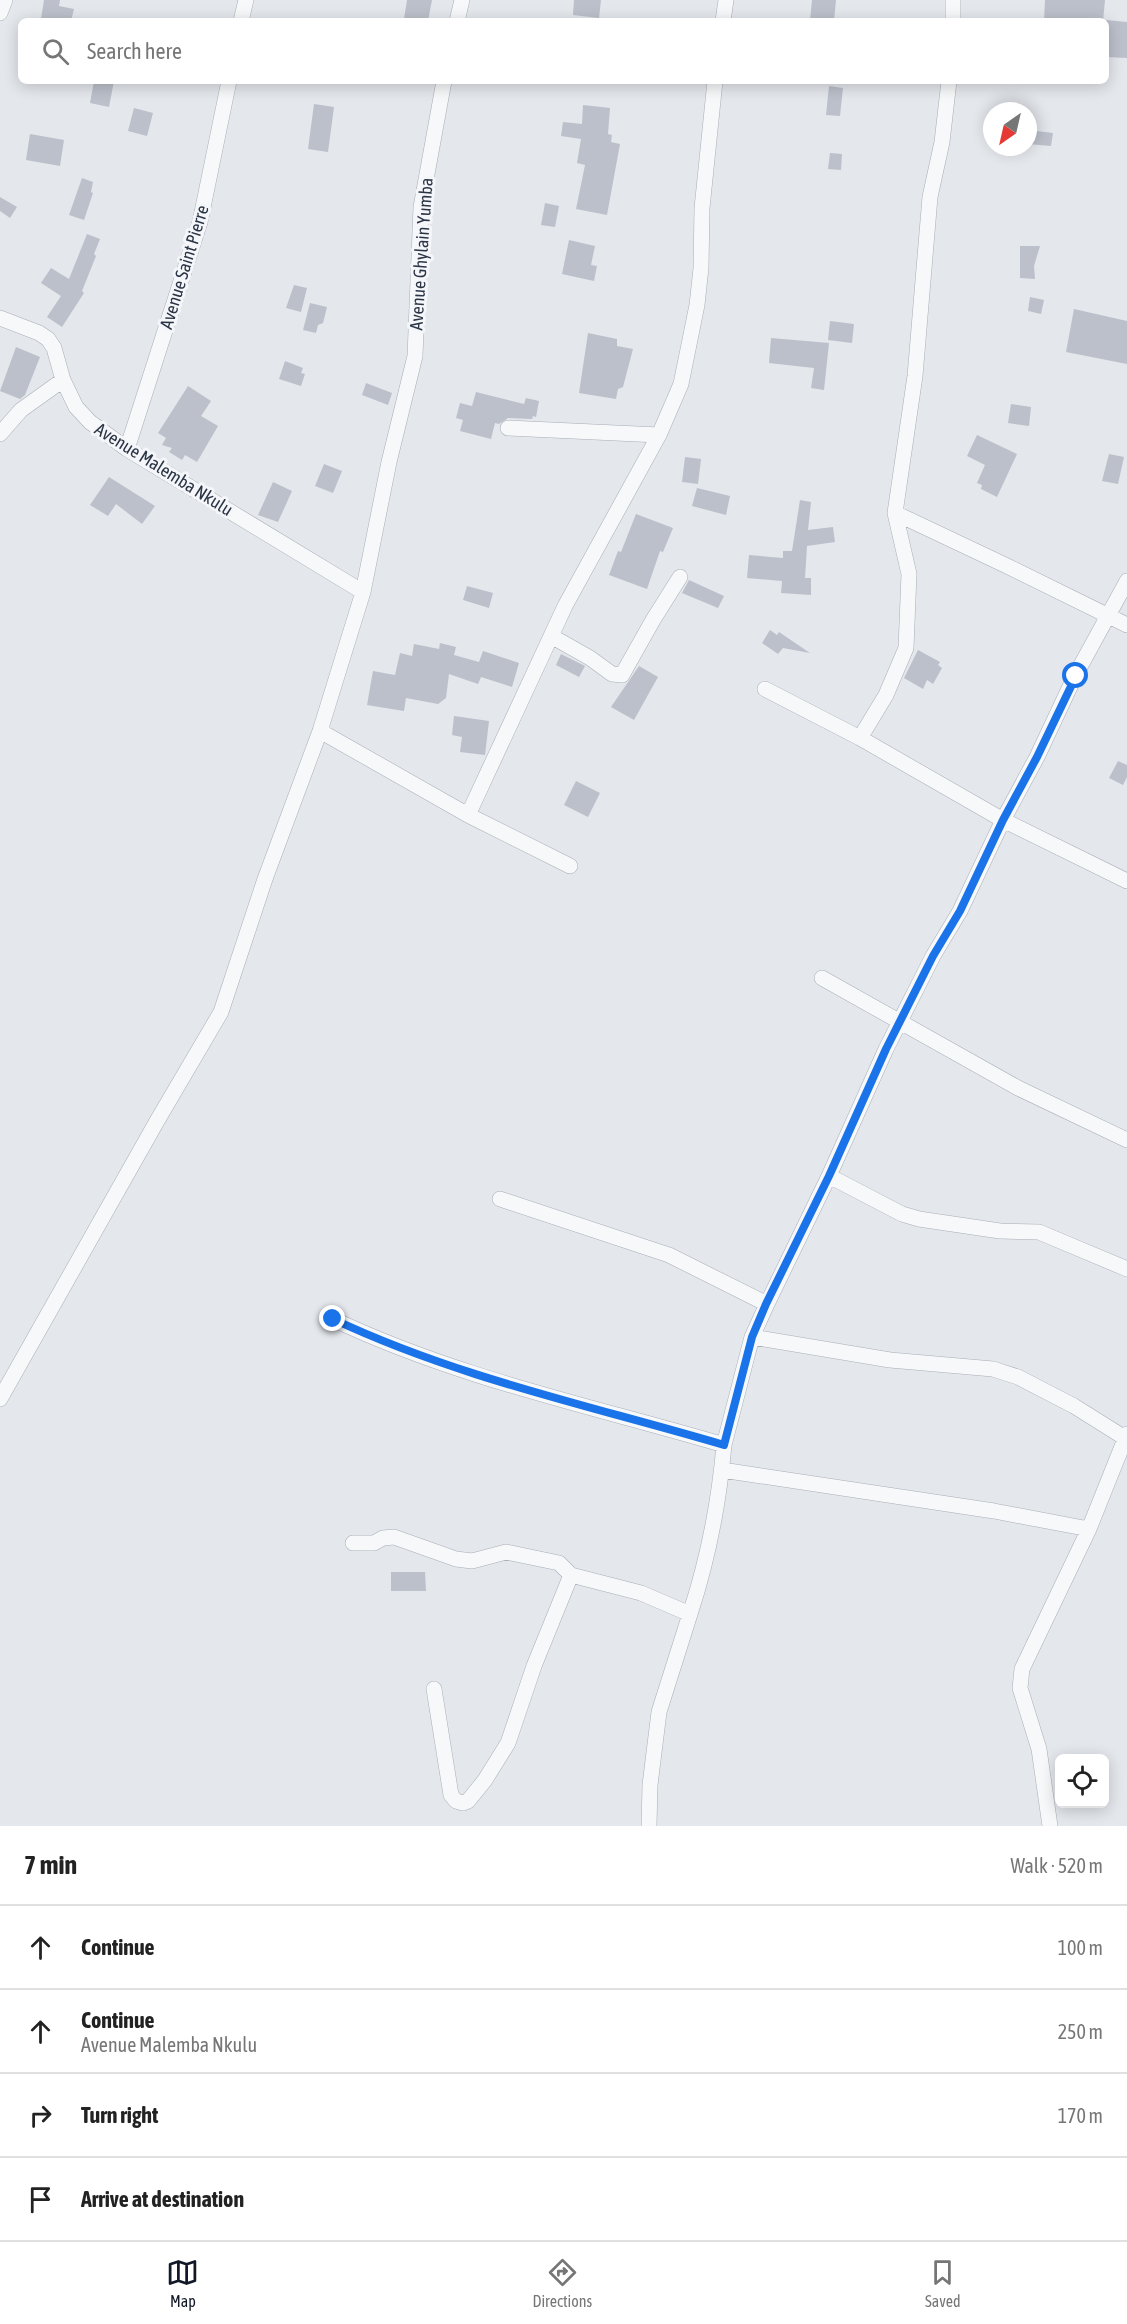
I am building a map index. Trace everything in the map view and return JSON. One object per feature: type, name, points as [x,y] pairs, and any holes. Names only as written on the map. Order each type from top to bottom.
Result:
[{"type":"street","points":[[0,12],[5,0]]},
{"type":"street","points":[[243,18],[246,0]]},
{"type":"street","points":[[458,18],[462,0]]},
{"type":"street","points":[[723,18],[726,0]]},
{"type":"street","points":[[952,0],[953,18]]},
{"type":"street","name":"Avenue Saint Pierre","points":[[127,449],[200,222],[228,84]]},
{"type":"street","name":"Avenue Ghylain Yumba","points":[[0,1399],[157,1120],[221,1012],[265,879],[320,731],[363,592],[389,462],[415,356],[421,207],[443,84]]},
{"type":"street","points":[[468,815],[580,575],[659,435],[681,384],[697,305],[704,190],[715,84]]},
{"type":"street","points":[[860,738],[886,695],[906,648],[909,574],[895,513],[915,376],[930,197],[942,142],[949,84]]},
{"type":"street","name":"Avenue Malemba Nkulu","points":[[0,318],[39,333],[48,339],[56,352],[63,380],[76,407],[87,419],[127,449],[363,592]]},
{"type":"street","points":[[0,434],[27,405],[63,380]]},
{"type":"street","points":[[508,428],[659,435]]},
{"type":"street","points":[[895,513],[1127,625]]},
{"type":"street","points":[[551,636],[590,658],[612,674],[622,675],[652,620],[680,577]]},
{"type":"street","points":[[649,1826],[659,1712],[690,1614],[711,1537],[724,1445],[752,1337],[933,956],[973,886],[1003,820],[1127,580]]},
{"type":"street","points":[[765,689],[860,738],[1003,820],[1127,881]]},
{"type":"street","points":[[320,731],[468,815],[570,866]]},
{"type":"street","points":[[822,978],[1018,1088],[1127,1140]]},
{"type":"street","points":[[829,1176],[902,1214],[918,1219],[1000,1231],[1039,1232],[1127,1269]]},
{"type":"street","points":[[500,1199],[669,1255],[766,1304]]},
{"type":"street","points":[[333,1319],[413,1353],[486,1379],[724,1445]]},
{"type":"street","points":[[752,1337],[901,1361],[993,1369],[1018,1377],[1058,1397],[1126,1436],[1089,1529],[1022,1669],[1020,1681],[1023,1699],[1030,1713],[1039,1749],[1050,1826]]},
{"type":"street","points":[[722,1470],[994,1510],[1089,1529]]},
{"type":"street","points":[[353,1544],[394,1537],[456,1559],[472,1560],[506,1552],[559,1563],[571,1575],[640,1593],[690,1614]]},
{"type":"street","points":[[434,1689],[451,1795],[456,1801],[463,1803],[468,1801],[485,1780],[508,1743],[534,1666],[571,1575]]},
{"type":"building","points":[[44,0],[60,0],[59,6],[74,9],[72,18],[41,18]]},
{"type":"building","points":[[407,0],[432,0],[429,18],[404,18]]},
{"type":"building","points":[[574,0],[601,0],[599,18],[573,15]]},
{"type":"building","points":[[812,0],[836,0],[834,18],[810,18]]},
{"type":"building","points":[[1045,0],[1105,0],[1103,18],[1044,18]]},
{"type":"building","points":[[1109,20],[1127,22],[1127,58],[1109,57]]},
{"type":"building","points":[[93,84],[113,84],[109,107],[90,103]]},
{"type":"building","points":[[829,86],[843,88],[840,116],[826,115]]},
{"type":"building","points":[[314,104],[334,107],[328,152],[308,149]]},
{"type":"building","points":[[583,105],[610,108],[608,134],[612,135],[611,142],[620,144],[607,215],[576,209],[585,165],[577,163],[581,139],[561,136],[563,122],[582,124]]},
{"type":"building","points":[[134,108],[153,113],[147,136],[128,131]]},
{"type":"building","points":[[1037,131],[1053,133],[1051,146],[1037,145]]},
{"type":"building","points":[[30,134],[64,140],[60,166],[26,160]]},
{"type":"building","points":[[830,153],[842,154],[841,170],[828,169]]},
{"type":"building","points":[[82,178],[93,182],[91,192],[93,193],[84,220],[69,215]]},
{"type":"building","points":[[0,197],[17,207],[10,218],[0,211]]},
{"type":"building","points":[[545,203],[559,206],[555,227],[541,225]]},
{"type":"building","points":[[87,234],[100,239],[94,254],[96,256],[82,291],[84,293],[62,327],[47,317],[61,296],[41,283],[51,268],[69,279]]},
{"type":"building","points":[[569,240],[595,246],[591,265],[597,266],[594,281],[562,274]]},
{"type":"building","points":[[1020,246],[1040,246],[1034,266],[1035,279],[1020,278]]},
{"type":"building","points":[[294,285],[307,288],[301,312],[286,308]]},
{"type":"building","points":[[1030,297],[1044,300],[1041,314],[1028,311]]},
{"type":"building","points":[[310,303],[327,307],[323,323],[318,325],[316,333],[303,330]]},
{"type":"building","points":[[1074,309],[1127,321],[1127,364],[1066,352]]},
{"type":"building","points":[[830,321],[854,324],[852,343],[828,340]]},
{"type":"building","points":[[588,333],[617,339],[617,346],[633,349],[623,387],[618,389],[616,399],[579,393]]},
{"type":"building","points":[[771,338],[829,343],[824,390],[811,388],[814,368],[769,363]]},
{"type":"building","points":[[16,347],[40,357],[25,395],[20,399],[0,391]]},
{"type":"building","points":[[285,361],[303,368],[301,373],[305,374],[301,386],[279,379]]},
{"type":"building","points":[[366,383],[392,393],[388,405],[362,395]]},
{"type":"building","points":[[188,386],[211,401],[201,416],[218,426],[197,462],[185,455],[182,460],[169,452],[172,448],[162,445],[166,438],[158,433]]},
{"type":"building","points":[[476,392],[524,404],[526,398],[539,401],[536,417],[533,416],[532,419],[508,418],[499,424],[495,423],[491,439],[460,431],[463,420],[456,418],[460,403],[472,406]]},
{"type":"building","points":[[1011,404],[1031,407],[1029,426],[1008,423]]},
{"type":"building","points":[[977,435],[1017,454],[997,497],[981,489],[982,485],[977,483],[985,465],[967,456]]},
{"type":"building","points":[[1109,454],[1124,457],[1118,484],[1102,481]]},
{"type":"building","points":[[685,457],[701,459],[698,484],[682,482]]},
{"type":"building","points":[[324,464],[342,471],[333,493],[315,486]]},
{"type":"building","points":[[109,477],[155,506],[142,524],[116,504],[108,516],[90,505]]},
{"type":"building","points":[[273,482],[292,491],[278,522],[258,515]]},
{"type":"building","points":[[697,488],[730,496],[726,515],[692,506]]},
{"type":"building","points":[[800,500],[811,502],[808,530],[833,527],[835,542],[807,546],[805,578],[811,578],[811,595],[781,593],[782,581],[747,578],[749,555],[783,558],[783,551],[792,551]]},
{"type":"building","points":[[636,514],[673,528],[663,552],[660,551],[647,589],[609,575]]},
{"type":"building","points":[[689,580],[724,596],[718,608],[682,593]]},
{"type":"building","points":[[467,586],[493,593],[489,608],[463,600]]},
{"type":"building","points":[[770,630],[777,635],[779,632],[810,653],[783,648],[778,654],[762,643]]},
{"type":"building","points":[[440,643],[456,647],[454,655],[479,662],[483,651],[519,663],[512,687],[481,677],[478,684],[449,674],[446,698],[438,704],[406,698],[404,711],[367,705],[373,671],[395,675],[400,653],[412,656],[414,644],[439,649]]},
{"type":"building","points":[[918,650],[940,662],[938,665],[942,668],[933,684],[927,680],[923,689],[904,678]]},
{"type":"building","points":[[561,654],[585,666],[579,677],[556,665]]},
{"type":"building","points":[[639,666],[658,677],[634,720],[611,707]]},
{"type":"building","points":[[454,716],[489,721],[485,755],[460,752],[462,737],[452,735]]},
{"type":"building","points":[[1118,761],[1127,765],[1127,777],[1123,785],[1109,778]]},
{"type":"building","points":[[576,781],[600,793],[588,817],[564,805]]},
{"type":"building","points":[[391,1572],[425,1572],[426,1591],[391,1591]]},
{"type":"route","points":[[333,1319],[413,1353],[486,1379],[568,1404],[634,1419],[724,1445],[752,1337],[766,1304],[829,1176],[886,1049],[933,956],[973,886],[1003,820],[1037,757],[1076,676]]}]
